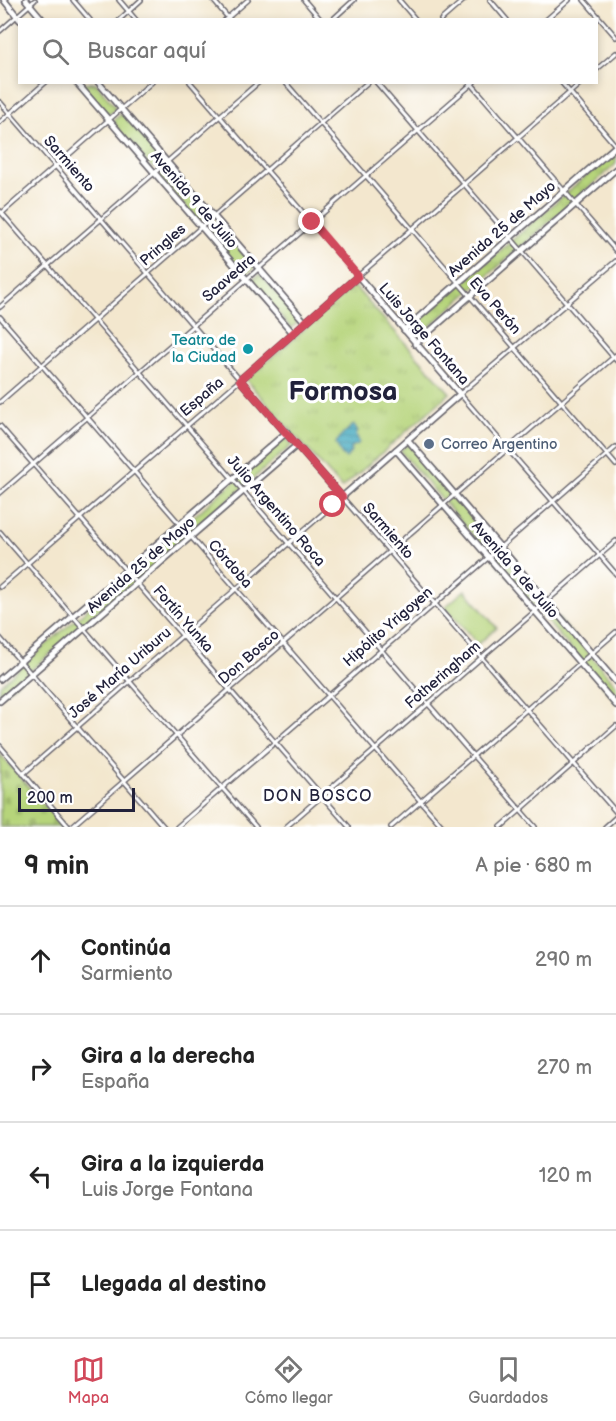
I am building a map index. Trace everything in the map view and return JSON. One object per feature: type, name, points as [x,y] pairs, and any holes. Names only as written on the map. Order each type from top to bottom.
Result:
[{"type":"main road","points":[[4,0],[19,18]]},
{"type":"main road","points":[[28,2],[41,18]]},
{"type":"main road","name":"Avenida 9 de Julio","points":[[78,84],[293,333]]},
{"type":"main road","name":"Avenida 9 de Julio","points":[[100,84],[305,322]]},
{"type":"main road","name":"Avenida 25 de Mayo","points":[[404,330],[616,146]]},
{"type":"main road","name":"Avenida 25 de Mayo","points":[[415,344],[616,169]]},
{"type":"main road","name":"España","points":[[240,380],[358,276]]},
{"type":"main road","name":"Luis Jorge Fontana","points":[[358,276],[460,394]]},
{"type":"main road","name":"Sarmiento","points":[[240,380],[342,497]]},
{"type":"main road","points":[[342,497],[460,394]]},
{"type":"main road","name":"Avenida 25 de Mayo","points":[[0,679],[286,432]]},
{"type":"main road","name":"Avenida 9 de Julio","points":[[408,440],[616,682]]},
{"type":"main road","name":"Avenida 25 de Mayo","points":[[0,701],[297,445]]},
{"type":"main road","name":"Avenida 9 de Julio","points":[[396,450],[616,705]]},
{"type":"street","points":[[19,18],[28,2],[35,0]]},
{"type":"street","points":[[73,0],[88,18]]},
{"type":"street","points":[[119,0],[134,18]]},
{"type":"street","points":[[121,18],[141,0]]},
{"type":"street","points":[[213,0],[227,18]]},
{"type":"street","points":[[229,18],[248,0]]},
{"type":"street","points":[[304,0],[319,18]]},
{"type":"street","points":[[334,18],[354,0]]},
{"type":"street","points":[[399,0],[414,18]]},
{"type":"street","points":[[443,18],[464,0]]},
{"type":"street","points":[[490,0],[505,18]]},
{"type":"street","points":[[548,18],[569,0]]},
{"type":"street","points":[[584,0],[616,37]]},
{"type":"street","points":[[0,31],[18,19]]},
{"type":"street","points":[[598,69],[616,53]]},
{"type":"street","points":[[0,122],[44,84]]},
{"type":"street","points":[[0,213],[150,84]]},
{"type":"street","name":"Luis Jorge Fontana","points":[[192,84],[358,276]]},
{"type":"street","points":[[0,307],[257,84]]},
{"type":"street","name":"Eva Perón","points":[[287,84],[616,465]]},
{"type":"street","name":"Pringles","points":[[0,402],[366,84]]},
{"type":"street","points":[[378,84],[615,357]]},
{"type":"street","name":"Saavedra","points":[[0,493],[471,84]]},
{"type":"street","points":[[473,84],[616,251]]},
{"type":"street","points":[[563,84],[616,146]]},
{"type":"street","name":"España","points":[[358,276],[580,84]]},
{"type":"street","name":"Sarmiento","points":[[0,102],[240,380]]},
{"type":"street","name":"Julio Argentino Roca","points":[[0,213],[535,827]]},
{"type":"street","points":[[460,394],[616,261]]},
{"type":"street","name":"Córdoba","points":[[0,317],[443,827]]},
{"type":"street","name":"Don Bosco","points":[[70,827],[615,357]]},
{"type":"street","name":"España","points":[[0,587],[240,380]]},
{"type":"street","name":"Luis Jorge Fontana","points":[[460,394],[616,574]]},
{"type":"street","name":"Fortín Yunka","points":[[0,426],[349,827]]},
{"type":"street","name":"Hipólito Yrigoyen","points":[[177,827],[616,447]]},
{"type":"street","name":"Sarmiento","points":[[342,497],[616,813]]},
{"type":"street","name":"José María Uriburu","points":[[23,774],[342,497]]},
{"type":"street","points":[[0,532],[256,827]]},
{"type":"street","name":"Fotheringham","points":[[286,827],[616,541]]},
{"type":"street","points":[[391,827],[616,632]]},
{"type":"street","points":[[0,638],[164,827]]},
{"type":"street","points":[[501,827],[616,726]]},
{"type":"street","points":[[0,746],[70,827]]},
{"type":"street","points":[[605,827],[616,817]]},
{"type":"green space","points":[[80,84],[97,84],[116,108],[110,114],[106,114]]},
{"type":"green space","points":[[122,114],[161,158],[162,161],[156,167],[152,168],[114,124],[115,119]]},
{"type":"green space","points":[[616,150],[616,164],[415,339],[408,331]]},
{"type":"green space","points":[[169,167],[208,212],[202,221],[198,221],[160,177],[161,172]]},
{"type":"green space","points":[[213,221],[216,221],[253,265],[254,268],[245,275],[206,230]]},
{"type":"green space","points":[[260,274],[299,318],[300,321],[291,328],[252,283],[253,279]]},
{"type":"green space","points":[[354,286],[450,393],[342,488],[246,380]]},
{"type":"green space","points":[[285,437],[292,445],[0,697],[0,685]]},
{"type":"green space","points":[[408,444],[616,685],[616,701],[400,451]]},
{"type":"green space","points":[[465,590],[497,628],[478,644],[445,607]]},
{"type":"green space","points":[[0,754],[62,826],[61,827],[0,827]]},
{"type":"water","points":[[354,425],[358,431],[356,434],[359,442],[351,447],[351,452],[346,458],[342,456],[336,443]]},
{"type":"place","name":"Teatro de la Ciudad","points":[[248,349]]},
{"type":"place","name":"Correo Argentino","points":[[429,444]]},
{"type":"district","name":"Formosa","points":[[343,392]]},
{"type":"district","name":"DON BOSCO","points":[[318,796]]},
{"type":"route","points":[[312,222],[358,276],[240,380],[342,497],[333,505]]}]
